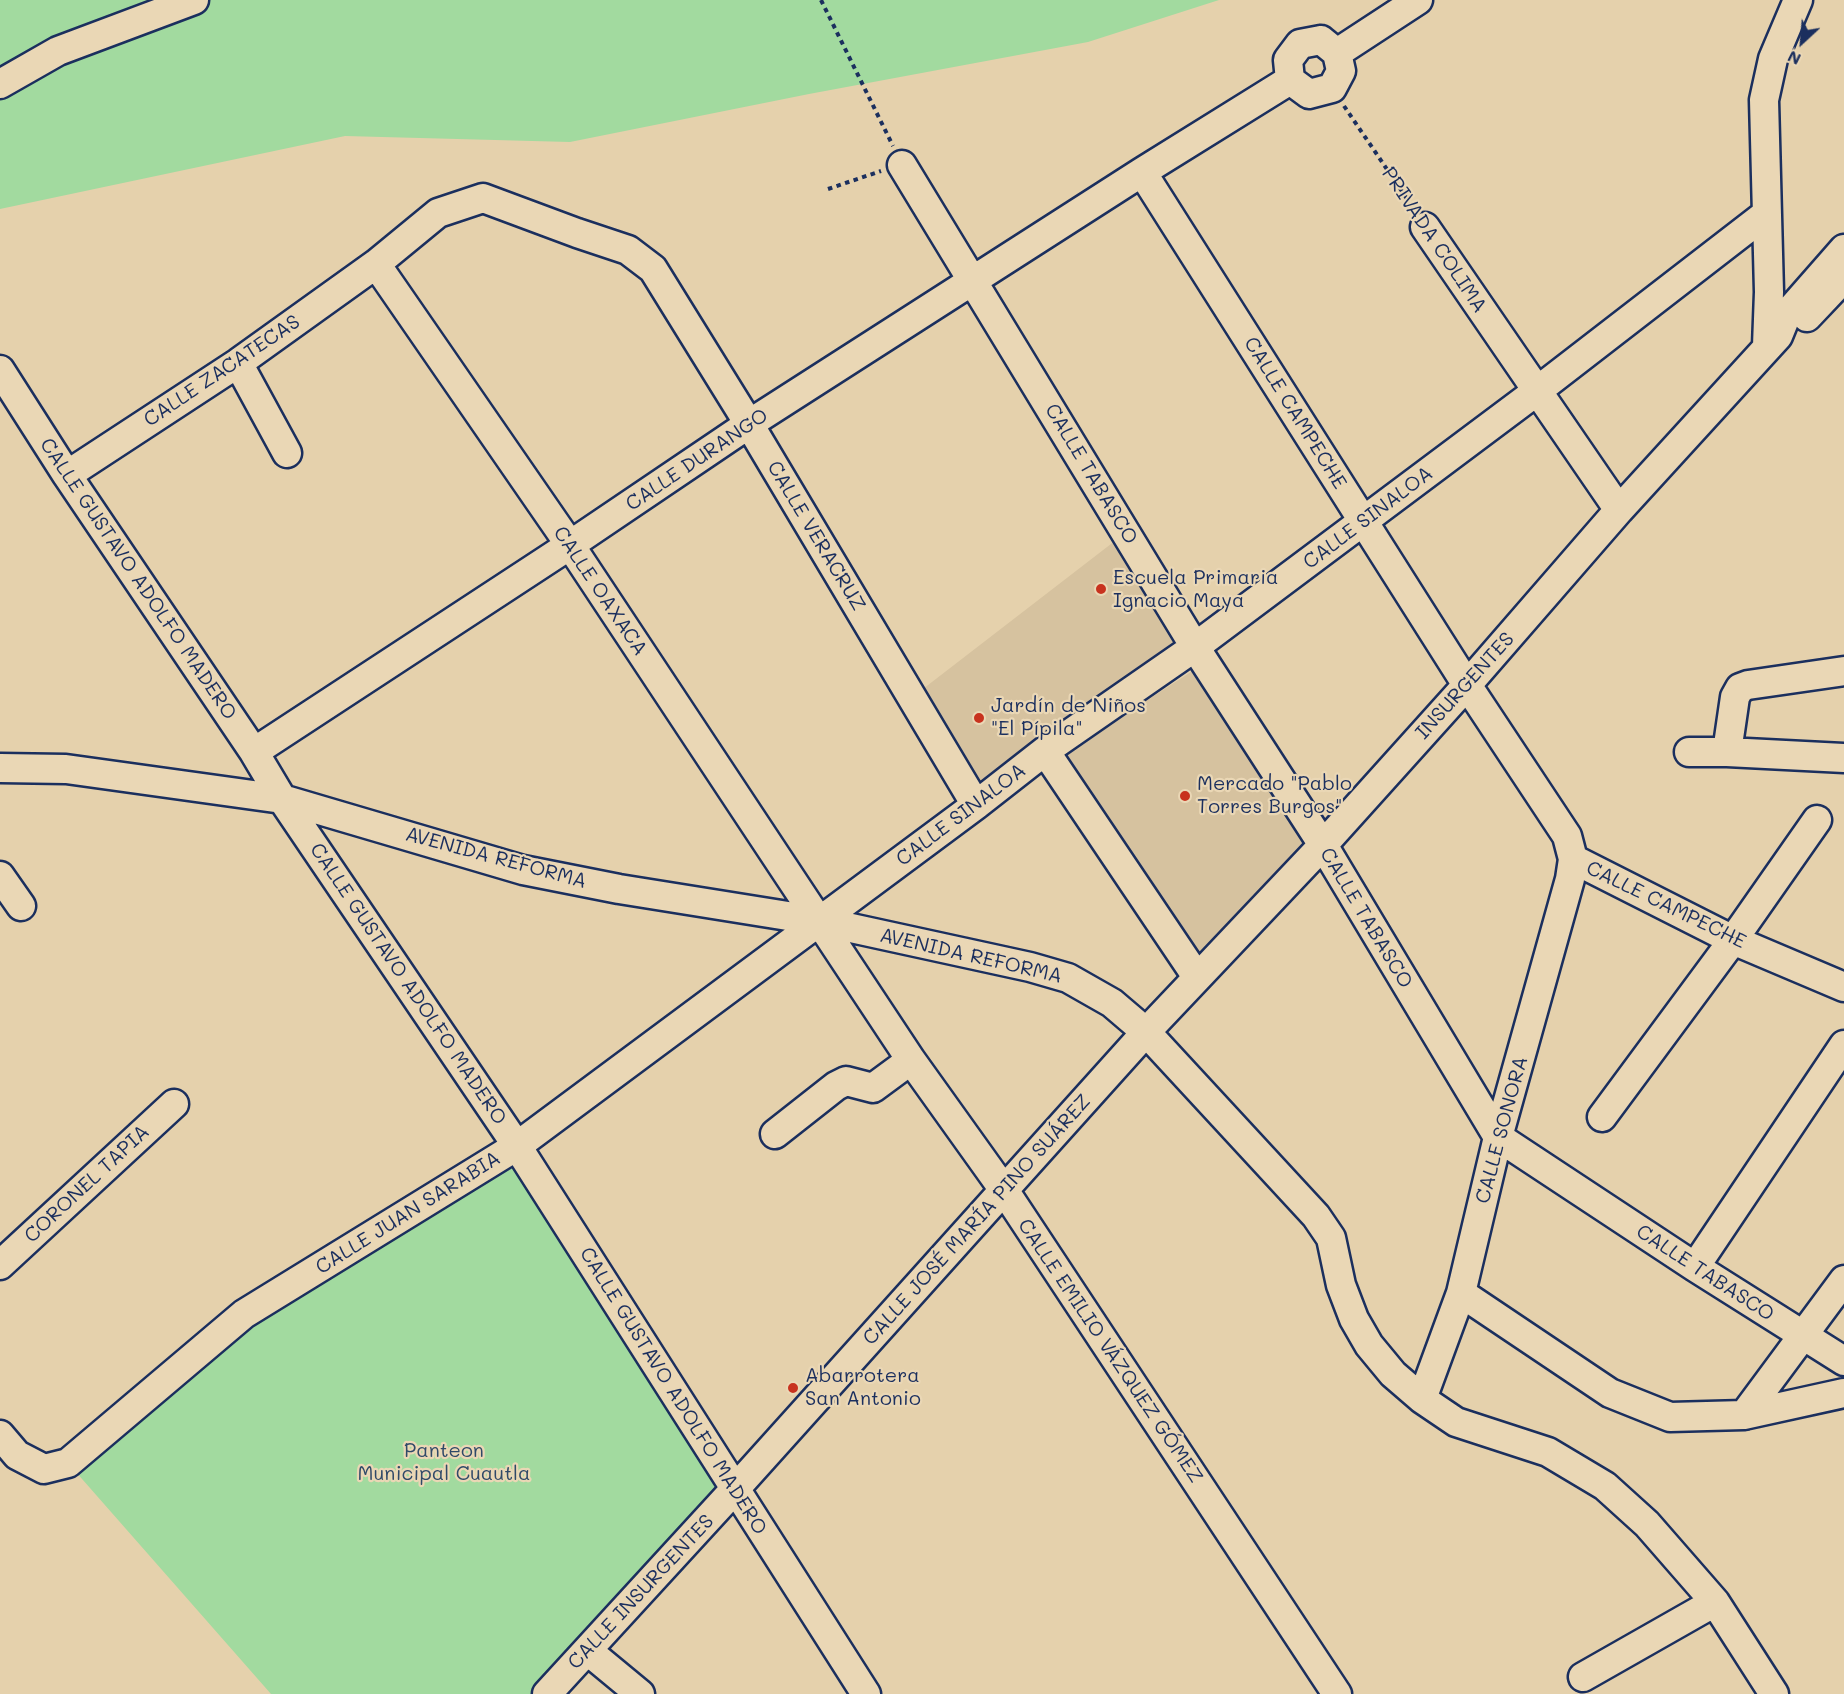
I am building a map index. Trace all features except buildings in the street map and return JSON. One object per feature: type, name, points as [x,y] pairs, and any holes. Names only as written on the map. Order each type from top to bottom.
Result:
[{"type":"street","points":[[0,84],[58,51],[194,0]]},
{"type":"street","points":[[1337,53],[1418,0]]},
{"type":"street","points":[[1773,341],[1766,214],[1764,100],[1773,59],[1798,0]]},
{"type":"street","points":[[1321,40],[1337,53],[1341,71],[1332,88],[1309,94],[1290,80],[1288,60],[1300,44],[1321,40]]},
{"type":"street","name":"CALLE DURANGO","points":[[255,752],[749,424],[1290,80]]},
{"type":"street","name":"CALLE TABASCO","points":[[902,165],[1195,647],[1323,845],[1498,1137],[1695,1267],[1844,1361]]},
{"type":"street","name":"CALLE CAMPECHE","points":[[1142,172],[1467,684],[1567,836],[1574,859],[1733,940],[1844,987]]},
{"type":"street","name":"CALLE ZACATECAS","points":[[67,475],[238,363],[376,264],[438,213],[483,198],[628,250],[653,269]]},
{"type":"street","name":"CALLE SINALOA","points":[[819,921],[976,805],[1044,751],[1195,647],[1537,391],[1766,214]]},
{"type":"street","name":"PRIVADA COLIMA","points":[[1425,227],[1619,510]]},
{"type":"street","name":"INSURGENTES","points":[[1146,1032],[1323,845],[1467,684],[1619,510],[1773,341],[1787,314],[1836,286],[1844,249]]},
{"type":"street","name":"CALLE OAXACA","points":[[376,264],[570,545],[819,921]]},
{"type":"street","name":"CALLE VERACRUZ","points":[[653,269],[749,424],[976,805]]},
{"type":"street","points":[[238,363],[287,453]]},
{"type":"street","name":"CALLE GUSTAVO ADOLFO MADERO","points":[[0,370],[67,475],[255,752],[282,799],[517,1146],[866,1694]]},
{"type":"street","points":[[1727,752],[1735,697],[1740,688],[1844,671]]},
{"type":"street","points":[[1044,751],[1197,977]]},
{"type":"street","points":[[1689,752],[1844,758]]},
{"type":"street","name":"AVENIDA REFORMA","points":[[0,768],[66,769],[282,799],[523,870],[619,889],[819,921],[1030,967],[1068,978],[1112,1003],[1146,1032],[1316,1216],[1330,1238],[1341,1285],[1354,1319],[1370,1345],[1393,1374],[1422,1399],[1456,1422],[1548,1452],[1605,1486],[1647,1524],[1716,1602],[1774,1694]]},
{"type":"street","points":[[1602,1117],[1733,940],[1817,820]]},
{"type":"street","name":"CALLE SONORA","points":[[1422,1399],[1461,1293],[1498,1137],[1574,859]]},
{"type":"street","points":[[0,876],[21,906]]},
{"type":"street","name":"CALLE EMILIO VÁZQUEZ GÓMEZ","points":[[819,921],[911,1060],[1004,1190],[1337,1694]]},
{"type":"street","name":"CALLE JUAN SARABIA","points":[[0,1435],[17,1455],[44,1469],[68,1463],[244,1314],[517,1146],[819,921]]},
{"type":"street","name":"CALLE JOSÉ MARÍA PINO SUÁREZ","points":[[735,1489],[1146,1032]]},
{"type":"street","points":[[1695,1267],[1844,1045]]},
{"type":"street","points":[[775,1134],[846,1081],[873,1088],[911,1060]]},
{"type":"street","name":"CORONEL TAPIA","points":[[0,1265],[174,1104]]},
{"type":"street","points":[[1744,1415],[1844,1280]]},
{"type":"street","points":[[1461,1293],[1610,1393],[1670,1417],[1744,1415],[1844,1393]]},
{"type":"street","name":"CALLE INSURGENTES","points":[[547,1694],[735,1489]]},
{"type":"street","points":[[1583,1677],[1716,1602]]},
{"type":"street","points":[[588,1651],[640,1694]]},
{"type":"path","points":[[822,0],[902,165],[828,189]]},
{"type":"path","name":"PRIVADA COLIMA","points":[[1332,88],[1425,227]]},
{"type":"shaded area","name":"Escuela Primaria Ignacio Maya","points":[[1120,537],[1182,641],[979,791],[919,692]]},
{"type":"shaded area","name":"Mercado \"Pablo Torres Burgos\"","points":[[1197,668],[1309,837],[1198,959],[1061,756]]},
{"type":"green space","points":[[0,0],[1219,0],[1088,42],[809,94],[570,142],[345,136],[0,209]]},
{"type":"green space","name":"Panteon Municipal Cuautla","points":[[517,1146],[735,1489],[547,1694],[271,1694],[68,1463],[244,1314]]},
{"type":"place","name":"Escuela Primaria Ignacio Maya","points":[[1101,589]]},
{"type":"place","name":"Jardín de Niños \"El Pípila\"","points":[[979,718]]},
{"type":"place","name":"Mercado \"Pablo Torres Burgos\"","points":[[1185,796]]},
{"type":"place","name":"Abarrotera San Antonio","points":[[793,1388]]}]
